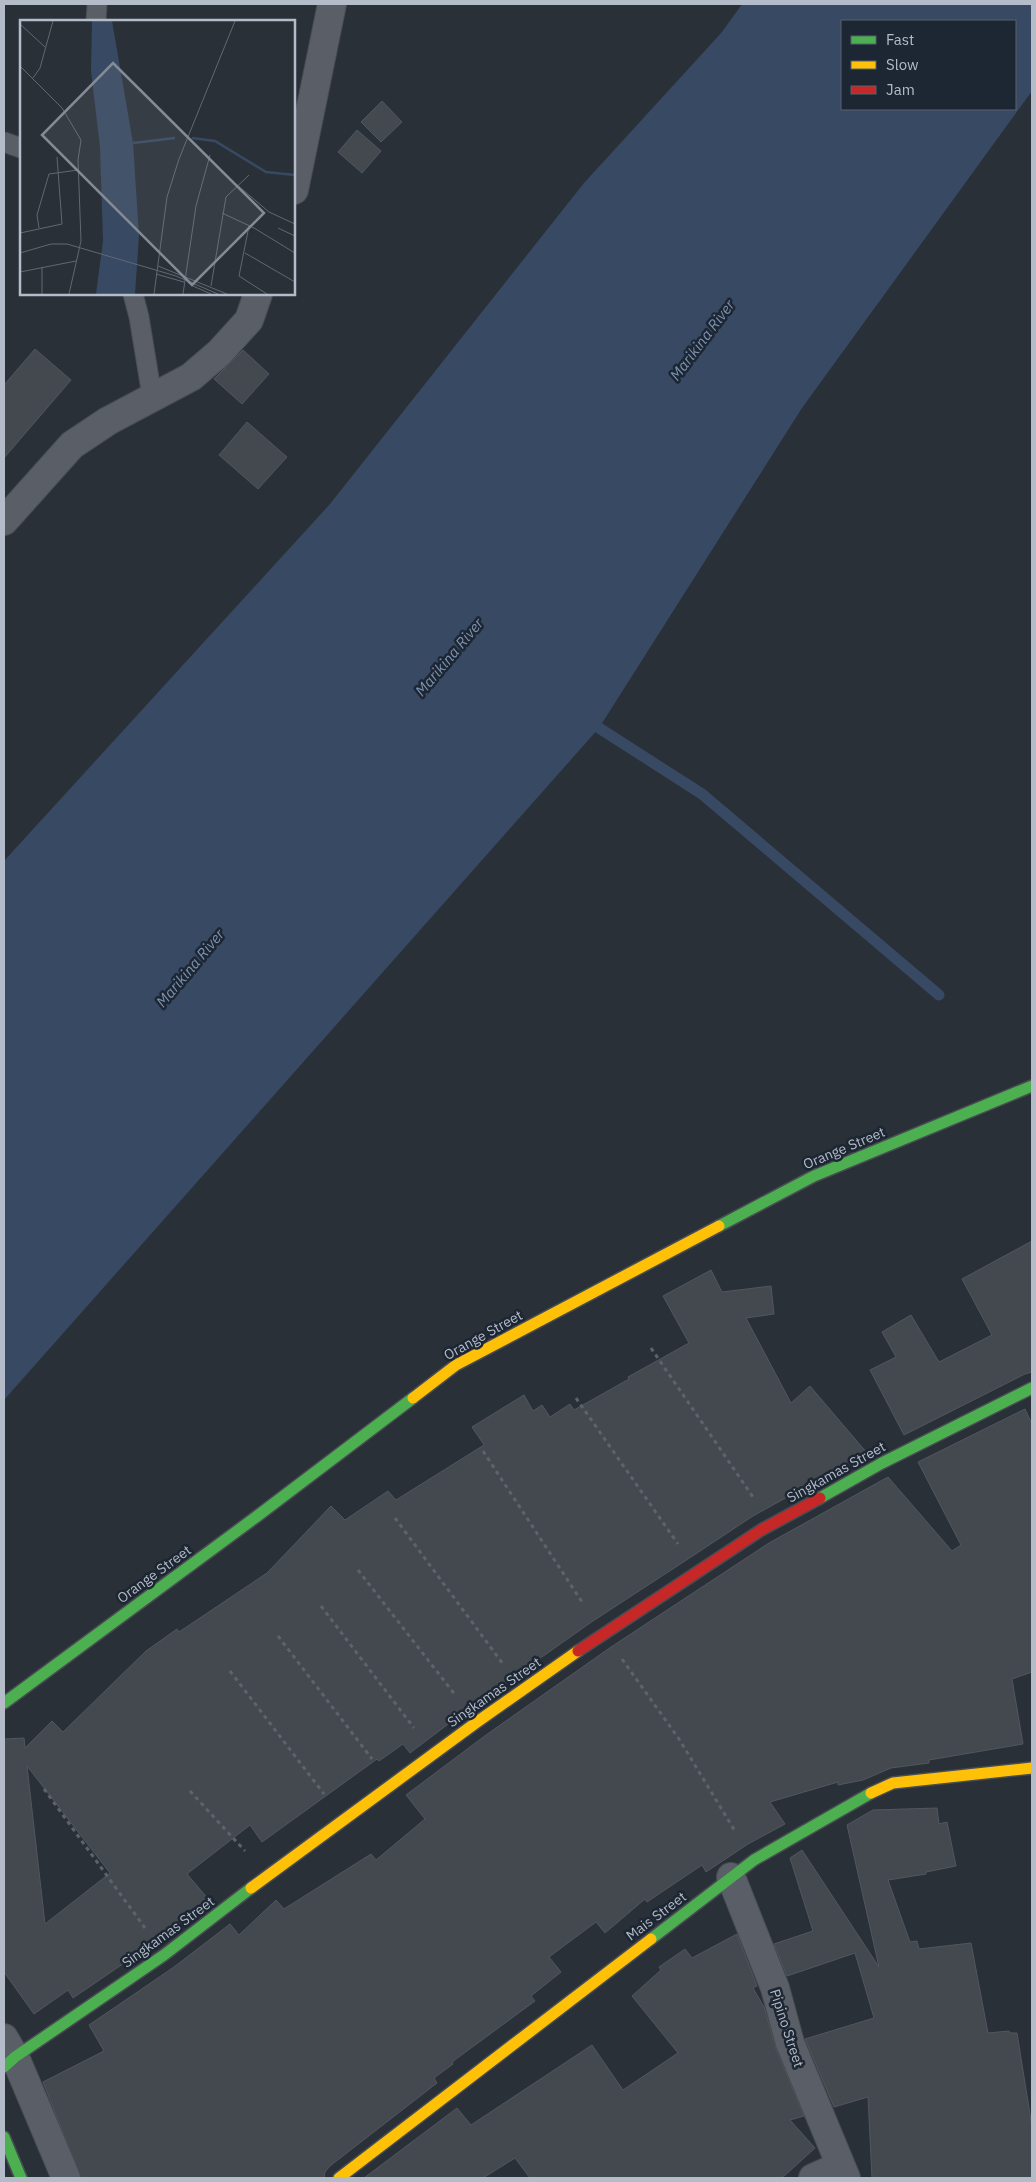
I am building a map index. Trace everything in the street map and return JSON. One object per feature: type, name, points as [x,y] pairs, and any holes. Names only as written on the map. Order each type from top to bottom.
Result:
[{"type":"street","points":[[295,185],[332,4]]},
{"type":"street","points":[[5,518],[72,445],[108,421],[191,377],[219,353],[249,320],[258,295]]},
{"type":"street","name":"Orange Street","points":[[4,1703],[256,1517],[456,1365],[814,1176],[1032,1086]]},
{"type":"street","name":"Singkamas Street","points":[[7,2054],[164,1955],[343,1819],[392,1786],[433,1753],[602,1634],[696,1572],[771,1524],[882,1463],[1032,1388]]},
{"type":"street","name":"Mais Street","points":[[339,2178],[754,1860],[878,1789],[893,1783],[1032,1768]]},
{"type":"street","name":"Pipino Street","points":[[731,1877],[775,1988],[790,2043],[843,2172]]},
{"type":"street","points":[[7,2054],[66,2178]]},
{"type":"street","points":[[4,2137],[21,2178]]},
{"type":"street","points":[[813,2178],[843,2172]]},
{"type":"lane","points":[[96,20],[97,4]]},
{"type":"lane","points":[[4,142],[20,148]]},
{"type":"lane","points":[[133,295],[139,317],[152,396]]},
{"type":"path","points":[[651,1348],[771,1524]]},
{"type":"path","points":[[576,1398],[696,1572]]},
{"type":"path","points":[[483,1451],[602,1634],[651,1698],[679,1739],[754,1860]]},
{"type":"path","points":[[395,1518],[522,1690]]},
{"type":"path","points":[[358,1570],[477,1722]]},
{"type":"path","points":[[321,1606],[433,1753]]},
{"type":"path","points":[[278,1636],[392,1786]]},
{"type":"path","points":[[230,1671],[343,1819]]},
{"type":"path","points":[[44,1789],[164,1955]]},
{"type":"path","points":[[190,1791],[267,1876]]},
{"type":"water","name":"Marikina River","points":[[742,4],[1032,4],[1032,91],[802,408],[599,728],[4,1400],[4,861],[330,504],[584,183],[722,32]]},
{"type":"building","points":[[382,101],[402,122],[381,142],[361,122]]},
{"type":"building","points":[[357,130],[381,151],[362,173],[338,152]]},
{"type":"building","points":[[35,349],[71,380],[4,458],[4,385]]},
{"type":"building","points":[[243,350],[269,374],[242,404],[214,379]]},
{"type":"building","points":[[247,422],[287,457],[258,489],[219,455]]},
{"type":"building","points":[[1032,1241],[1032,1372],[904,1435],[870,1370],[896,1357],[882,1332],[911,1315],[939,1362],[992,1335],[962,1279]]},
{"type":"building","points":[[711,1270],[722,1292],[771,1286],[774,1314],[746,1318],[791,1403],[810,1386],[867,1453],[753,1516],[593,1621],[468,1709],[410,1753],[403,1744],[379,1761],[377,1759],[262,1842],[250,1825],[187,1874],[209,1900],[155,1942],[73,1998],[68,1990],[34,2014],[4,1972],[4,1739],[24,1738],[25,1748],[52,1721],[63,1732],[146,1651],[177,1629],[179,1632],[267,1573],[331,1506],[345,1520],[388,1491],[396,1500],[484,1445],[472,1427],[524,1395],[533,1411],[542,1405],[550,1417],[570,1404],[574,1410],[689,1343],[663,1296]],"holes":[[[27,1766],[110,1873],[45,1924]]]},
{"type":"building","points":[[1025,1409],[1032,1424],[1032,1672],[1012,1679],[1023,1744],[929,1760],[929,1763],[891,1768],[863,1780],[838,1785],[838,1782],[770,1802],[785,1824],[748,1844],[706,1872],[702,1865],[647,1902],[645,1899],[605,1933],[596,1922],[549,1957],[561,1972],[531,1996],[535,2001],[452,2062],[453,2064],[434,2078],[437,2083],[330,2166],[325,2172],[324,2178],[81,2178],[43,2082],[104,2051],[89,2025],[174,1967],[230,1924],[239,1935],[276,1900],[284,1909],[371,1854],[376,1860],[425,1819],[406,1795],[486,1735],[611,1647],[769,1543],[888,1477],[952,1551],[961,1545],[918,1462]]},
{"type":"building","points":[[937,1808],[939,1824],[947,1822],[956,1866],[926,1872],[926,1874],[888,1880],[910,1942],[917,1941],[919,1949],[971,1943],[988,2033],[1009,2031],[1010,2033],[1017,2033],[1032,2127],[1032,2178],[872,2178],[868,2097],[834,2107],[805,2039],[874,2018],[855,1953],[787,1976],[774,1944],[813,1931],[790,1858],[802,1850],[879,1967],[847,1825],[873,1810]]},
{"type":"building","points":[[737,1934],[757,1986],[753,1988],[764,2007],[776,2049],[804,2116],[790,2120],[815,2148],[782,2178],[530,2178],[515,2158],[483,2178],[364,2178],[457,2108],[471,2125],[592,2045],[623,2090],[678,2053],[632,1996],[661,1970],[659,1967],[685,1949],[692,1958]]},
{"type":"waterway","points":[[599,728],[702,794],[939,995]]},
{"type":"traffic: fast","points":[[719,1226],[814,1176],[1032,1086]]},
{"type":"traffic: fast","points":[[820,1498],[882,1463],[1032,1388]]},
{"type":"traffic: fast","points":[[4,1703],[256,1517],[413,1398]]},
{"type":"traffic: fast","points":[[651,1939],[754,1860],[871,1793]]},
{"type":"traffic: fast","points":[[4,2067],[15,2057],[164,1955],[251,1888]]},
{"type":"traffic: fast","points":[[4,2137],[21,2178]]},
{"type":"traffic: slow","points":[[413,1398],[456,1365],[719,1226]]},
{"type":"traffic: slow","points":[[251,1888],[477,1722],[578,1651]]},
{"type":"traffic: slow","points":[[871,1793],[893,1783],[1032,1768]]},
{"type":"traffic: slow","points":[[339,2178],[651,1939]]},
{"type":"traffic: jam","points":[[578,1651],[761,1530],[820,1498]]}]
